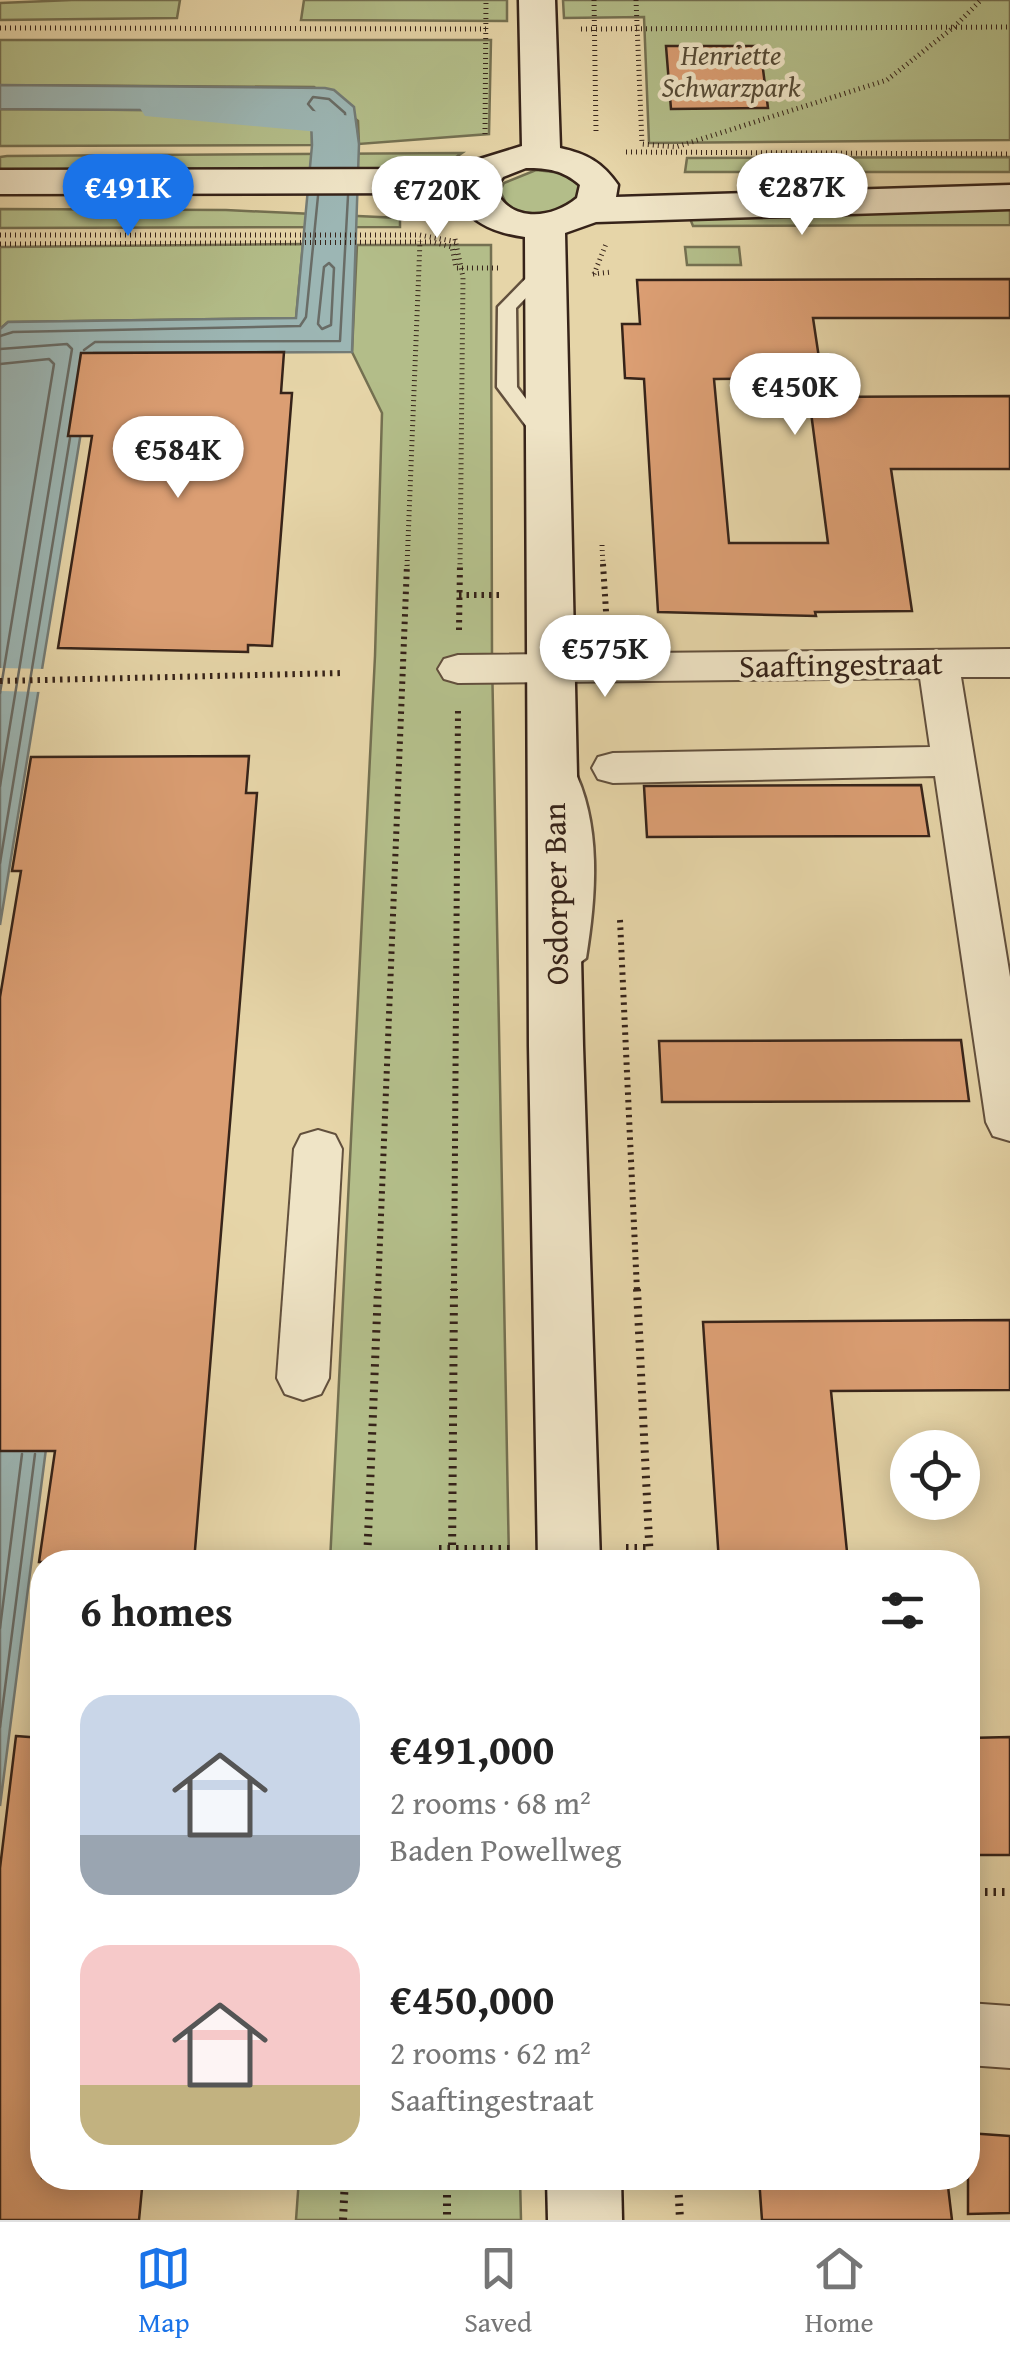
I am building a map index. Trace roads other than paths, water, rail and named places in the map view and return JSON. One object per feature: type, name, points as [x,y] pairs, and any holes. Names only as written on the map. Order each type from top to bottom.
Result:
[{"type":"main road","points":[[537,15],[541,146]]},
{"type":"main road","points":[[402,219],[427,181],[487,154],[521,157],[541,146]]},
{"type":"main road","points":[[541,146],[572,162],[574,205]]},
{"type":"main road","points":[[486,209],[476,189],[487,154]]},
{"type":"main road","points":[[0,204],[402,219],[486,209],[522,224],[638,181],[1010,180]]},
{"type":"main road","points":[[0,182],[253,216]]},
{"type":"main road","points":[[574,205],[1010,197]]},
{"type":"main road","name":"Osdorper Ban","points":[[569,1550],[556,1046],[549,444],[574,205]]},
{"type":"main road","points":[[584,2190],[585,2220]]},
{"type":"street","name":"Saaftingestraat","points":[[458,669],[1010,662]]},
{"type":"street","points":[[938,663],[1010,1122]]},
{"type":"street","points":[[613,768],[953,761]]},
{"type":"street","points":[[303,1378],[318,1149]]},
{"type":"street","points":[[980,2035],[1010,2037]]},
{"type":"water","points":[[0,85],[325,88],[334,90],[354,107],[359,144],[352,352],[94,353],[0,925],[0,329],[8,322],[296,318],[312,145],[311,119],[294,111],[0,109]]},
{"type":"water","points":[[51,1410],[0,1806],[0,1411]]},
{"type":"waterway","points":[[158,108],[225,110],[338,124],[334,170]]},
{"type":"park label","name":"Henriette Schwarzpark","points":[[731,70]]}]
